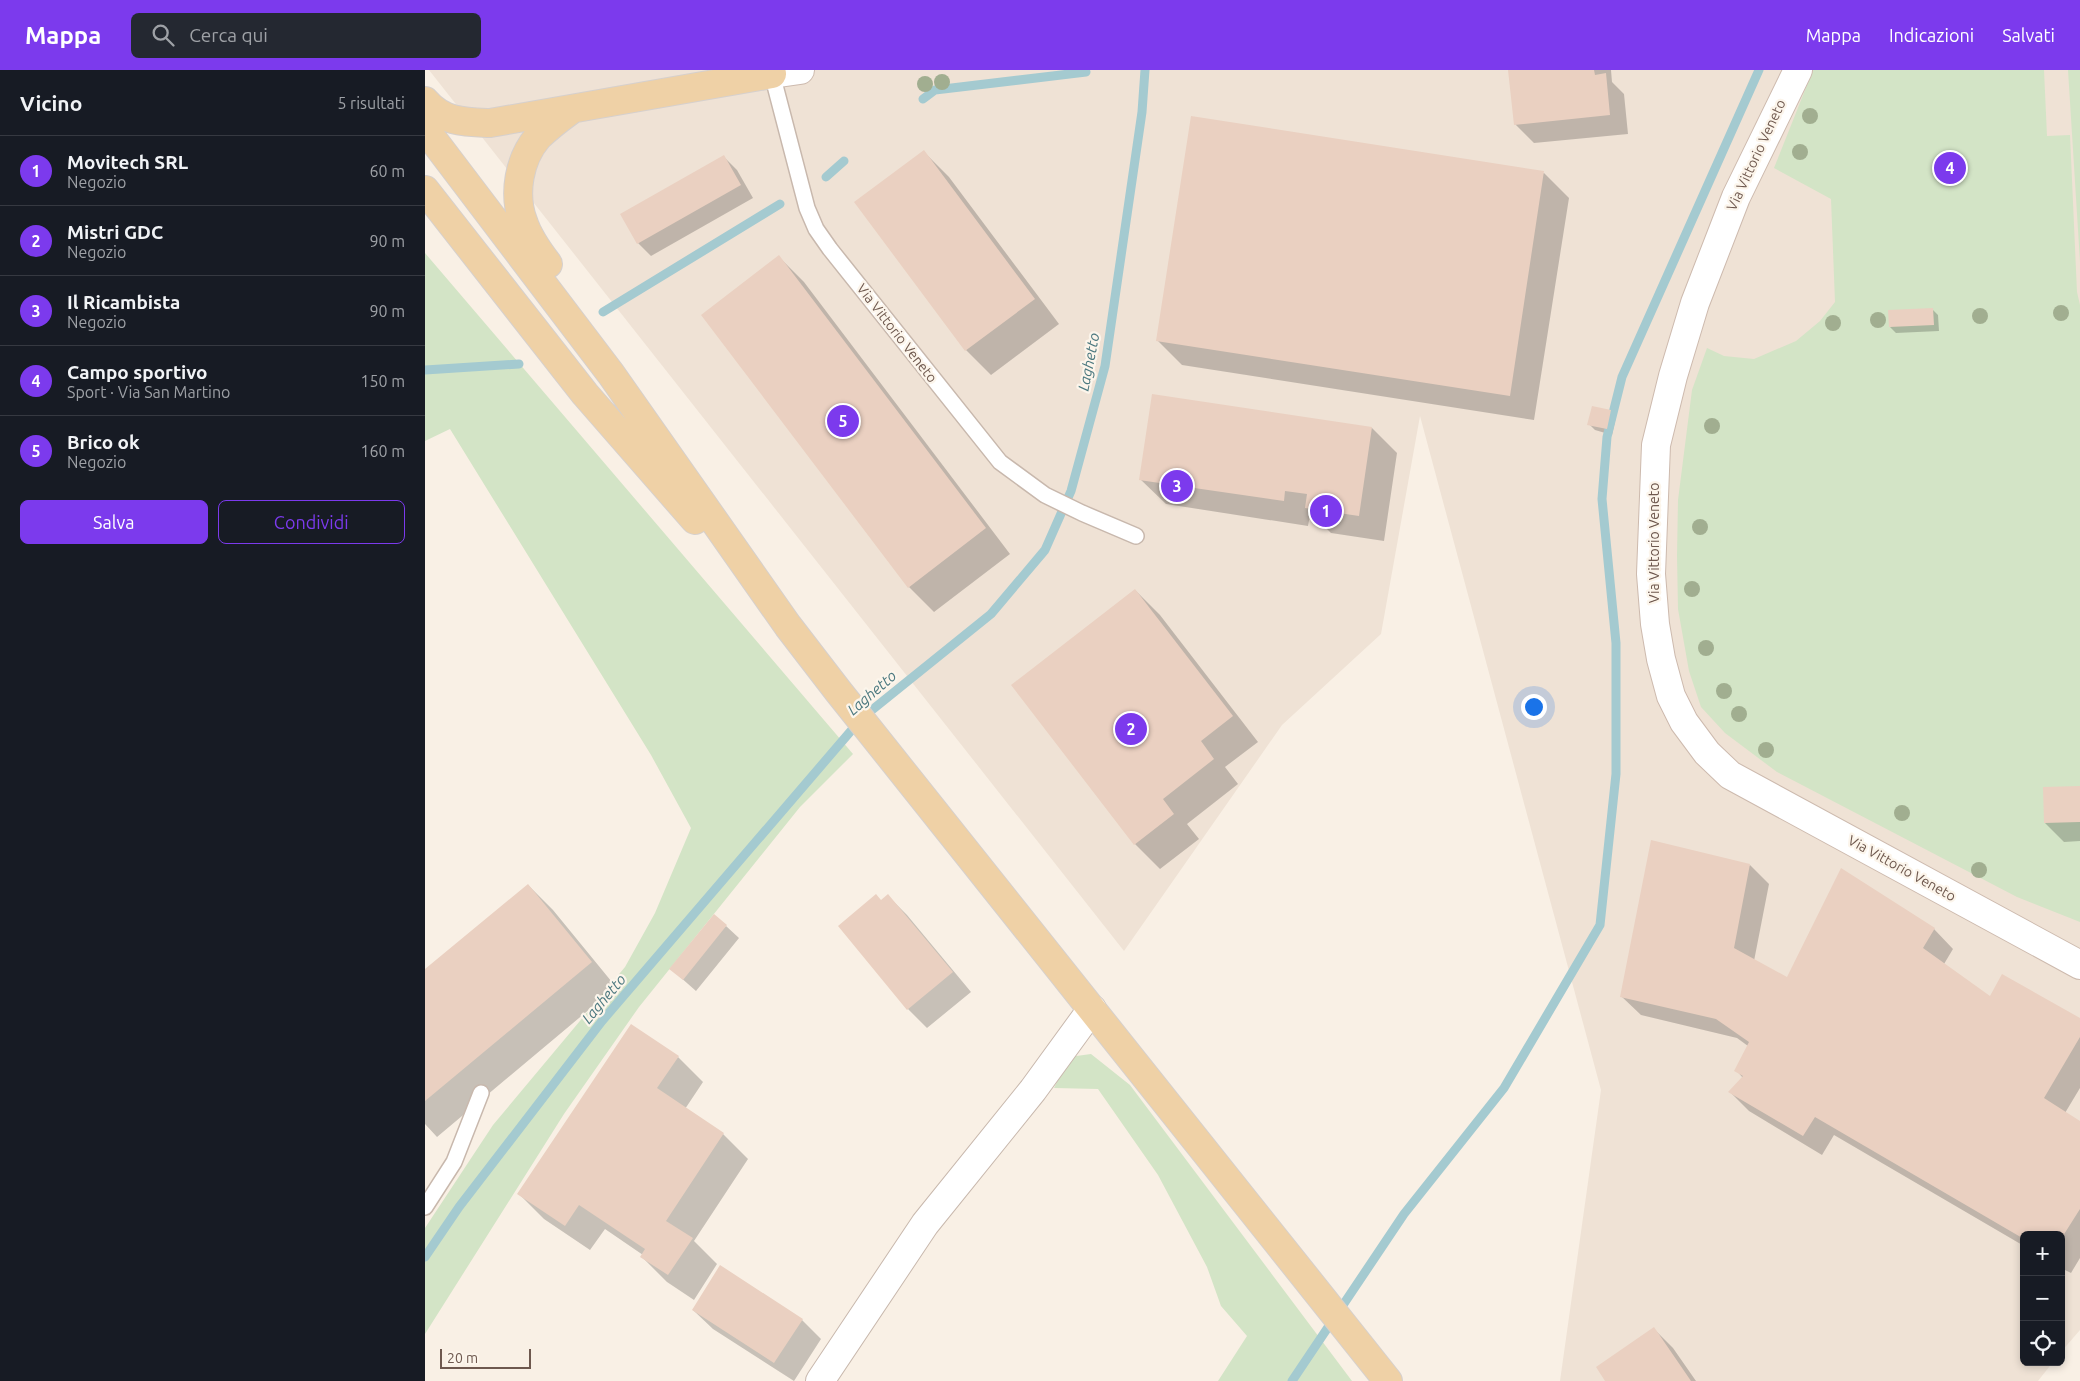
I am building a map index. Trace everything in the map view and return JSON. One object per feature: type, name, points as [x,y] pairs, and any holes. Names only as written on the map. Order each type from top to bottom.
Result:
[{"type":"main road","points":[[425,101],[444,117],[459,122],[490,123],[772,74]]},
{"type":"main road","points":[[573,108],[537,138],[527,155],[521,172],[518,196],[522,221],[533,243],[568,292],[611,374]]},
{"type":"main road","points":[[425,129],[611,374],[788,626],[1388,1381]]},
{"type":"main road","points":[[425,190],[585,394],[788,626]]},
{"type":"street","points":[[772,74],[800,70]]},
{"type":"street","name":"Via Vittorio Veneto","points":[[1798,70],[1787,82],[1727,219],[1695,303],[1673,376],[1657,445],[1651,574],[1655,624],[1671,696],[1684,722],[1707,752],[1731,775],[2080,965]]},
{"type":"street","points":[[820,1381],[925,1224],[1033,1090],[1092,1009]]},
{"type":"lane","name":"Via Vittorio Veneto","points":[[772,74],[807,208],[816,229],[1000,462],[1045,495],[1082,514],[1136,536]]},
{"type":"lane","points":[[425,1207],[454,1162],[481,1093]]},
{"type":"shaded area","points":[[429,70],[2080,70],[2080,1330],[2065,1347],[2065,1231],[2020,1231],[2020,1366],[2050,1366],[2038,1381],[1560,1381],[1601,1090],[1420,416],[1381,634],[1282,725],[1124,951]]},
{"type":"green space","points":[[1813,70],[2044,70],[2047,136],[2070,135],[2077,292],[2080,305],[2080,922],[2017,897],[1777,772],[1725,733],[1701,707],[1689,671],[1678,609],[1678,500],[1692,390],[1707,348],[1724,356],[1754,359],[1796,341],[1820,321],[1835,302],[1831,199],[1774,168]]},
{"type":"green space","points":[[2068,70],[2080,70],[2080,262]]},
{"type":"green space","points":[[425,253],[853,754],[800,807],[639,1007],[564,1114],[425,1334],[425,1228],[493,1125],[625,967],[655,913],[691,828],[651,755],[450,429],[425,441]]},
{"type":"green space","points":[[1091,1054],[1130,1085],[1352,1381],[1218,1381],[1247,1336],[1221,1306],[1207,1267],[1158,1175],[1098,1089],[1054,1088],[1069,1057]]},
{"type":"building","points":[[1508,70],[1594,70],[1595,75],[1606,73],[1610,115],[1514,125]]},
{"type":"building","points":[[1191,116],[1544,171],[1510,396],[1156,341]]},
{"type":"building","points":[[924,150],[1035,299],[965,351],[854,202]]},
{"type":"building","points":[[724,155],[741,185],[637,244],[620,214]]},
{"type":"building","points":[[779,255],[986,528],[908,588],[701,315]]},
{"type":"building","points":[[1933,308],[1934,325],[1889,327],[1888,310]]},
{"type":"building","points":[[1152,394],[1372,427],[1359,516],[1305,508],[1307,494],[1285,491],[1284,501],[1139,480]]},
{"type":"building","points":[[1592,406],[1611,410],[1607,429],[1587,425]]},
{"type":"building","points":[[1135,589],[1233,716],[1201,741],[1214,759],[1163,799],[1174,814],[1134,845],[1011,685]]},
{"type":"building","points":[[2080,786],[2080,822],[2044,823],[2043,787]]},
{"type":"building","points":[[1651,840],[1750,864],[1734,948],[1787,977],[1841,868],[1935,928],[1923,948],[1990,996],[2002,974],[2080,1018],[2080,1037],[2044,1098],[2080,1121],[2080,1209],[2065,1233],[2065,1231],[2020,1231],[2020,1237],[1815,1117],[1803,1136],[1728,1092],[1743,1076],[1734,1071],[1749,1042],[1716,1019],[1620,997]]},
{"type":"building","points":[[528,884],[592,962],[425,1101],[425,969]]},
{"type":"building","points":[[876,894],[881,900],[888,894],[953,972],[907,1010],[838,926]]},
{"type":"building","points":[[714,914],[727,925],[683,980],[669,969]]},
{"type":"building","points":[[631,1024],[679,1056],[657,1088],[724,1133],[666,1221],[693,1238],[668,1275],[640,1257],[645,1249],[579,1205],[565,1226],[517,1194]]},
{"type":"building","points":[[720,1265],[803,1319],[774,1363],[692,1310]]},
{"type":"building","points":[[1654,1327],[1691,1381],[1605,1381],[1596,1367]]},
{"type":"waterway","name":"Laghetto","points":[[425,1257],[459,1207],[602,1021],[862,718],[991,614],[1045,550],[1071,491],[1105,366],[1142,112],[1145,70]]},
{"type":"waterway","points":[[1292,1381],[1404,1214],[1504,1088],[1600,925],[1616,774],[1616,643],[1602,499],[1607,437],[1622,377],[1759,70]]},
{"type":"waterway","points":[[923,99],[935,90],[1086,72]]},
{"type":"waterway","points":[[826,177],[844,161]]},
{"type":"waterway","points":[[603,312],[780,204]]},
{"type":"waterway","points":[[425,370],[519,364]]},
{"type":"place","name":"Campo sportivo","points":[[1950,168]]},
{"type":"place","name":"Brico ok","points":[[843,421]]},
{"type":"place","name":"Il Ricambista","points":[[1177,486]]},
{"type":"place","name":"Movitech SRL","points":[[1326,511]]},
{"type":"place","name":"Mistri GDC","points":[[1131,729]]}]
